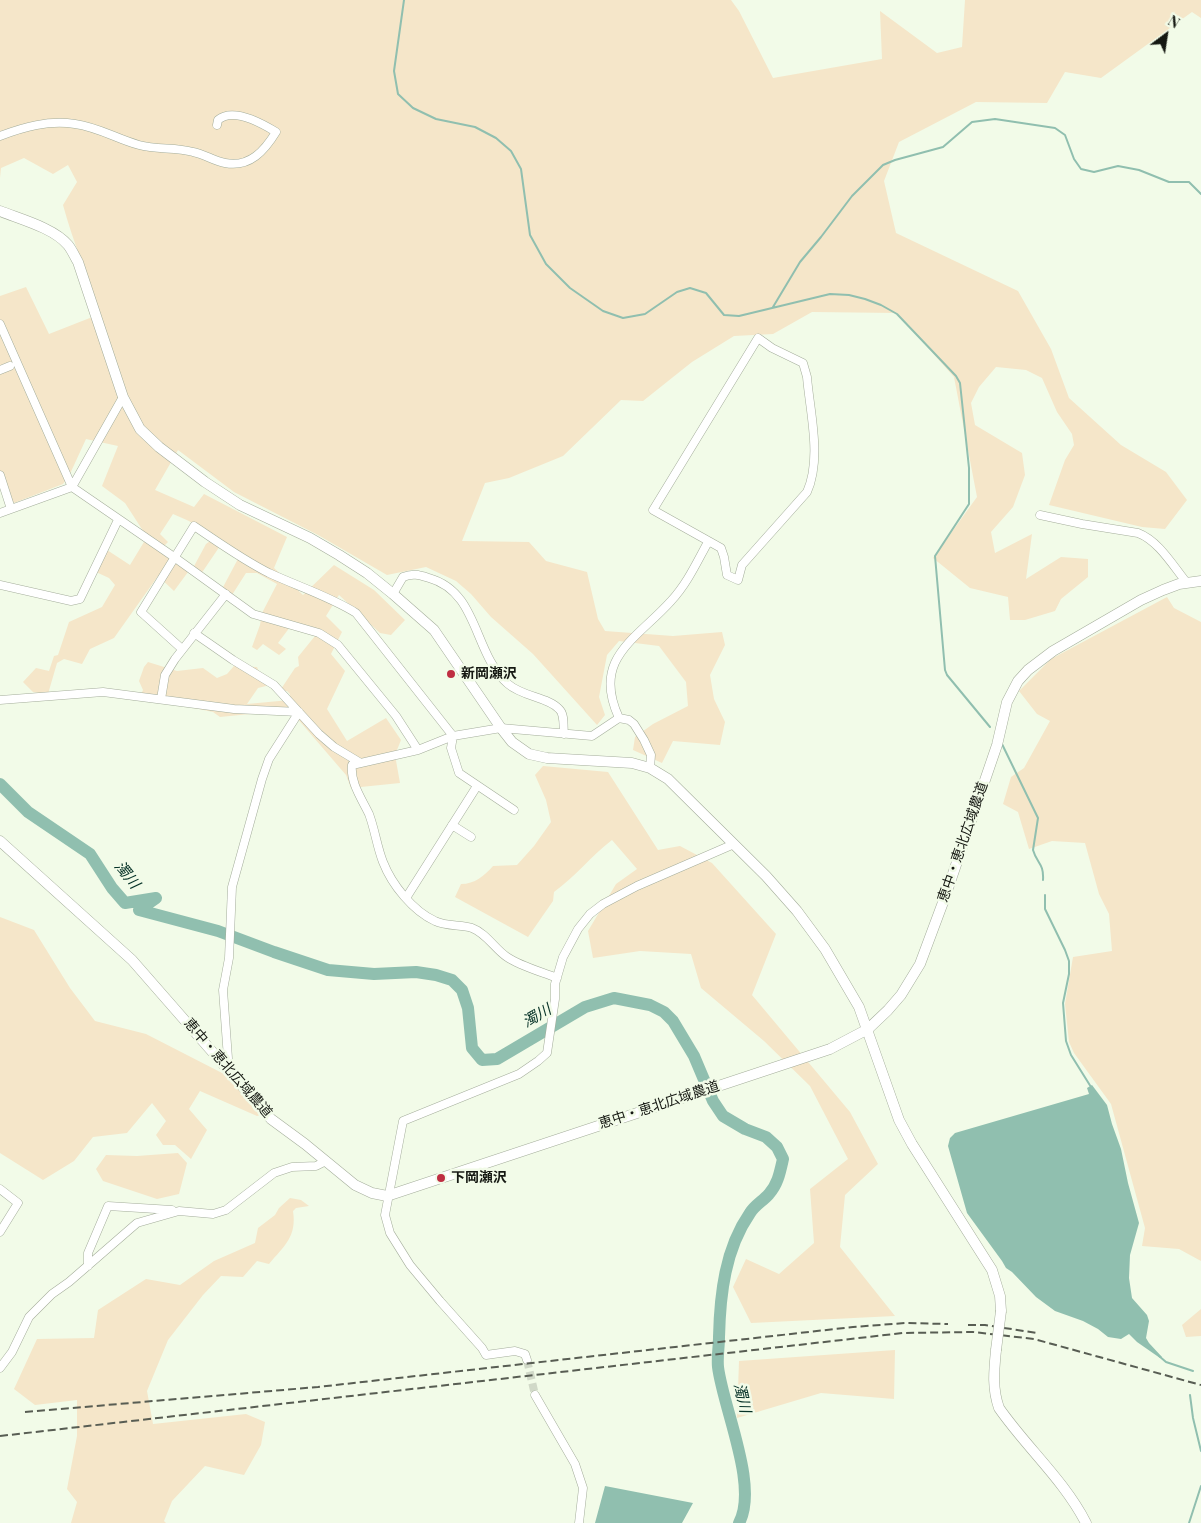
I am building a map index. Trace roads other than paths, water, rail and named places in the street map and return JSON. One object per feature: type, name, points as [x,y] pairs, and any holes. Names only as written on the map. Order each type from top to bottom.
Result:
[{"type":"street","points":[[0,136],[25,127],[41,124],[73,124],[94,127],[138,145],[192,151],[226,163],[236,163],[249,161],[258,155],[267,146],[276,132],[249,118],[225,116],[218,120],[217,125]]},
{"type":"street","points":[[0,211],[43,229],[57,236],[68,245],[78,262],[123,397],[140,429],[159,447],[205,482],[240,505],[310,538],[367,574],[393,594],[434,630],[512,742],[529,754],[547,758],[632,763],[650,768],[668,779],[734,844],[797,911],[825,948],[859,1007],[868,1028],[884,1082],[898,1120],[992,1270],[1000,1296],[1001,1311],[993,1380],[994,1393],[999,1408],[1067,1492],[1078,1507],[1086,1523]]},
{"type":"street","points":[[0,324],[72,487],[253,614],[319,633],[338,645],[396,716],[418,750]]},
{"type":"street","points":[[758,338],[772,348],[803,363],[808,377],[814,444],[812,481],[807,492],[742,565],[738,580],[727,575],[721,548],[708,542],[653,510],[758,338]]},
{"type":"street","points":[[0,370],[10,366]]},
{"type":"street","points":[[0,513],[72,487],[123,397]]},
{"type":"street","points":[[0,475],[11,509]]},
{"type":"street","points":[[1040,515],[1082,524],[1138,532],[1152,540],[1187,583]]},
{"type":"street","points":[[0,585],[71,600],[80,599],[118,520]]},
{"type":"street","points":[[182,649],[141,612],[194,526],[267,572],[342,604],[356,613],[453,736],[451,748],[459,774],[514,810]]},
{"type":"street","points":[[618,718],[610,692],[611,672],[615,661],[623,647],[673,599],[691,573],[708,542]]},
{"type":"street","points":[[393,594],[403,577],[412,573],[434,580],[459,596],[470,613],[486,656],[496,670],[508,684],[519,692],[542,699],[559,708],[562,714],[564,734]]},
{"type":"street","name":"恵中・恵北広域農道","points":[[0,841],[132,960],[271,1119],[355,1185],[372,1194],[387,1196],[695,1092],[830,1049],[868,1028],[901,995],[920,964],[997,745],[1006,702],[1018,681],[1028,670],[1052,652],[1141,600],[1163,590],[1201,581]]},
{"type":"street","points":[[161,699],[165,675],[194,633],[226,594]]},
{"type":"street","points":[[194,633],[274,685],[319,734],[334,747],[359,762]]},
{"type":"street","points":[[0,700],[103,692],[161,699],[188,705],[299,712]]},
{"type":"street","points":[[229,1072],[223,990],[229,958],[232,887],[262,779],[270,759],[299,712]]},
{"type":"street","points":[[557,978],[509,958],[472,928],[436,922],[419,911],[406,898],[391,877],[384,863],[370,815],[356,788],[352,765],[418,750],[453,736],[501,728],[592,736],[618,718],[629,720],[634,724],[651,755],[650,768]]},
{"type":"street","points":[[406,898],[477,786]]},
{"type":"street","points":[[452,825],[470,837]]},
{"type":"street","points":[[527,1360],[525,1354],[515,1351],[486,1355],[410,1265],[390,1233],[384,1215],[403,1121],[519,1074],[538,1061],[547,1053],[555,1000],[555,984],[563,957],[578,929],[590,914],[603,904],[637,886],[734,844]]},
{"type":"street","points":[[88,1266],[88,1253],[108,1206],[213,1214],[226,1210],[274,1173],[292,1167],[316,1166],[326,1161]]},
{"type":"street","points":[[0,1189],[18,1203],[0,1232]]},
{"type":"street","points":[[0,1368],[12,1352],[29,1318],[52,1294],[88,1266],[136,1223],[179,1211]]},
{"type":"street","points":[[535,1395],[575,1464],[583,1488],[579,1523]]},
{"type":"water","points":[[1092,1085],[1107,1105],[1121,1149],[1139,1223],[1130,1255],[1129,1278],[1132,1298],[1147,1315],[1149,1321],[1146,1338],[1162,1357],[1160,1358],[1129,1334],[1121,1339],[1108,1337],[1083,1321],[1055,1311],[1036,1297],[1006,1268],[967,1213],[948,1146],[950,1138],[955,1133],[1089,1094],[1087,1088]]},
{"type":"water","points":[[605,1486],[693,1503],[682,1523],[595,1523]]},
{"type":"waterway","points":[[404,0],[394,71],[398,94],[413,108],[436,119],[475,127],[496,138],[511,151],[521,169],[530,235],[546,264],[570,288],[603,311],[623,318],[645,314],[677,292],[690,288],[706,293],[724,315],[739,316],[830,294],[849,295],[881,305],[897,314],[956,376],[960,383],[969,468],[969,504],[935,556],[945,670],[947,675],[990,727]]},
{"type":"waterway","points":[[773,307],[800,262],[852,196],[883,165],[943,147],[972,122],[995,119],[1055,128],[1065,135],[1074,159],[1081,169],[1094,172],[1118,166],[1139,170],[1169,182],[1189,182],[1201,194]]},
{"type":"waterway","points":[[1001,742],[1038,818],[1033,850],[1041,867],[1043,880]]},
{"type":"waterway","name":"濁川","points":[[0,784],[28,812],[90,854],[112,888],[125,903],[156,898],[139,910],[218,931],[328,970],[374,974],[416,972],[452,980],[462,990],[468,1008],[472,1048],[482,1060],[497,1059],[585,1007],[614,998],[650,1005],[664,1012],[673,1021],[694,1056],[713,1101],[723,1116],[745,1129],[766,1137],[777,1147],[783,1159],[775,1186],[752,1210],[735,1242],[729,1257],[723,1288],[718,1367],[738,1446],[745,1489],[744,1507],[739,1523]]},
{"type":"waterway","points":[[1045,895],[1045,909],[1069,961],[1069,974],[1063,1003],[1066,1041],[1071,1055],[1091,1087]]},
{"type":"waterway","points":[[1159,1356],[1166,1362],[1193,1371]]},
{"type":"waterway","points":[[1190,1395],[1201,1451]]},
{"type":"waterway","points":[[1189,1523],[1201,1486]]},
{"type":"tunnel","points":[[527,1360],[535,1395]]},
{"type":"railway","points":[[25,1412],[318,1387],[853,1327],[905,1323],[948,1324]]},
{"type":"railway","points":[[968,1325],[985,1325],[1037,1333]]},
{"type":"railway","points":[[0,1436],[903,1333],[973,1332],[1034,1339],[1201,1385]]},
{"type":"place","name":"新岡瀬沢","points":[[451,674]]},
{"type":"place","name":"下岡瀬沢","points":[[441,1178]]}]
